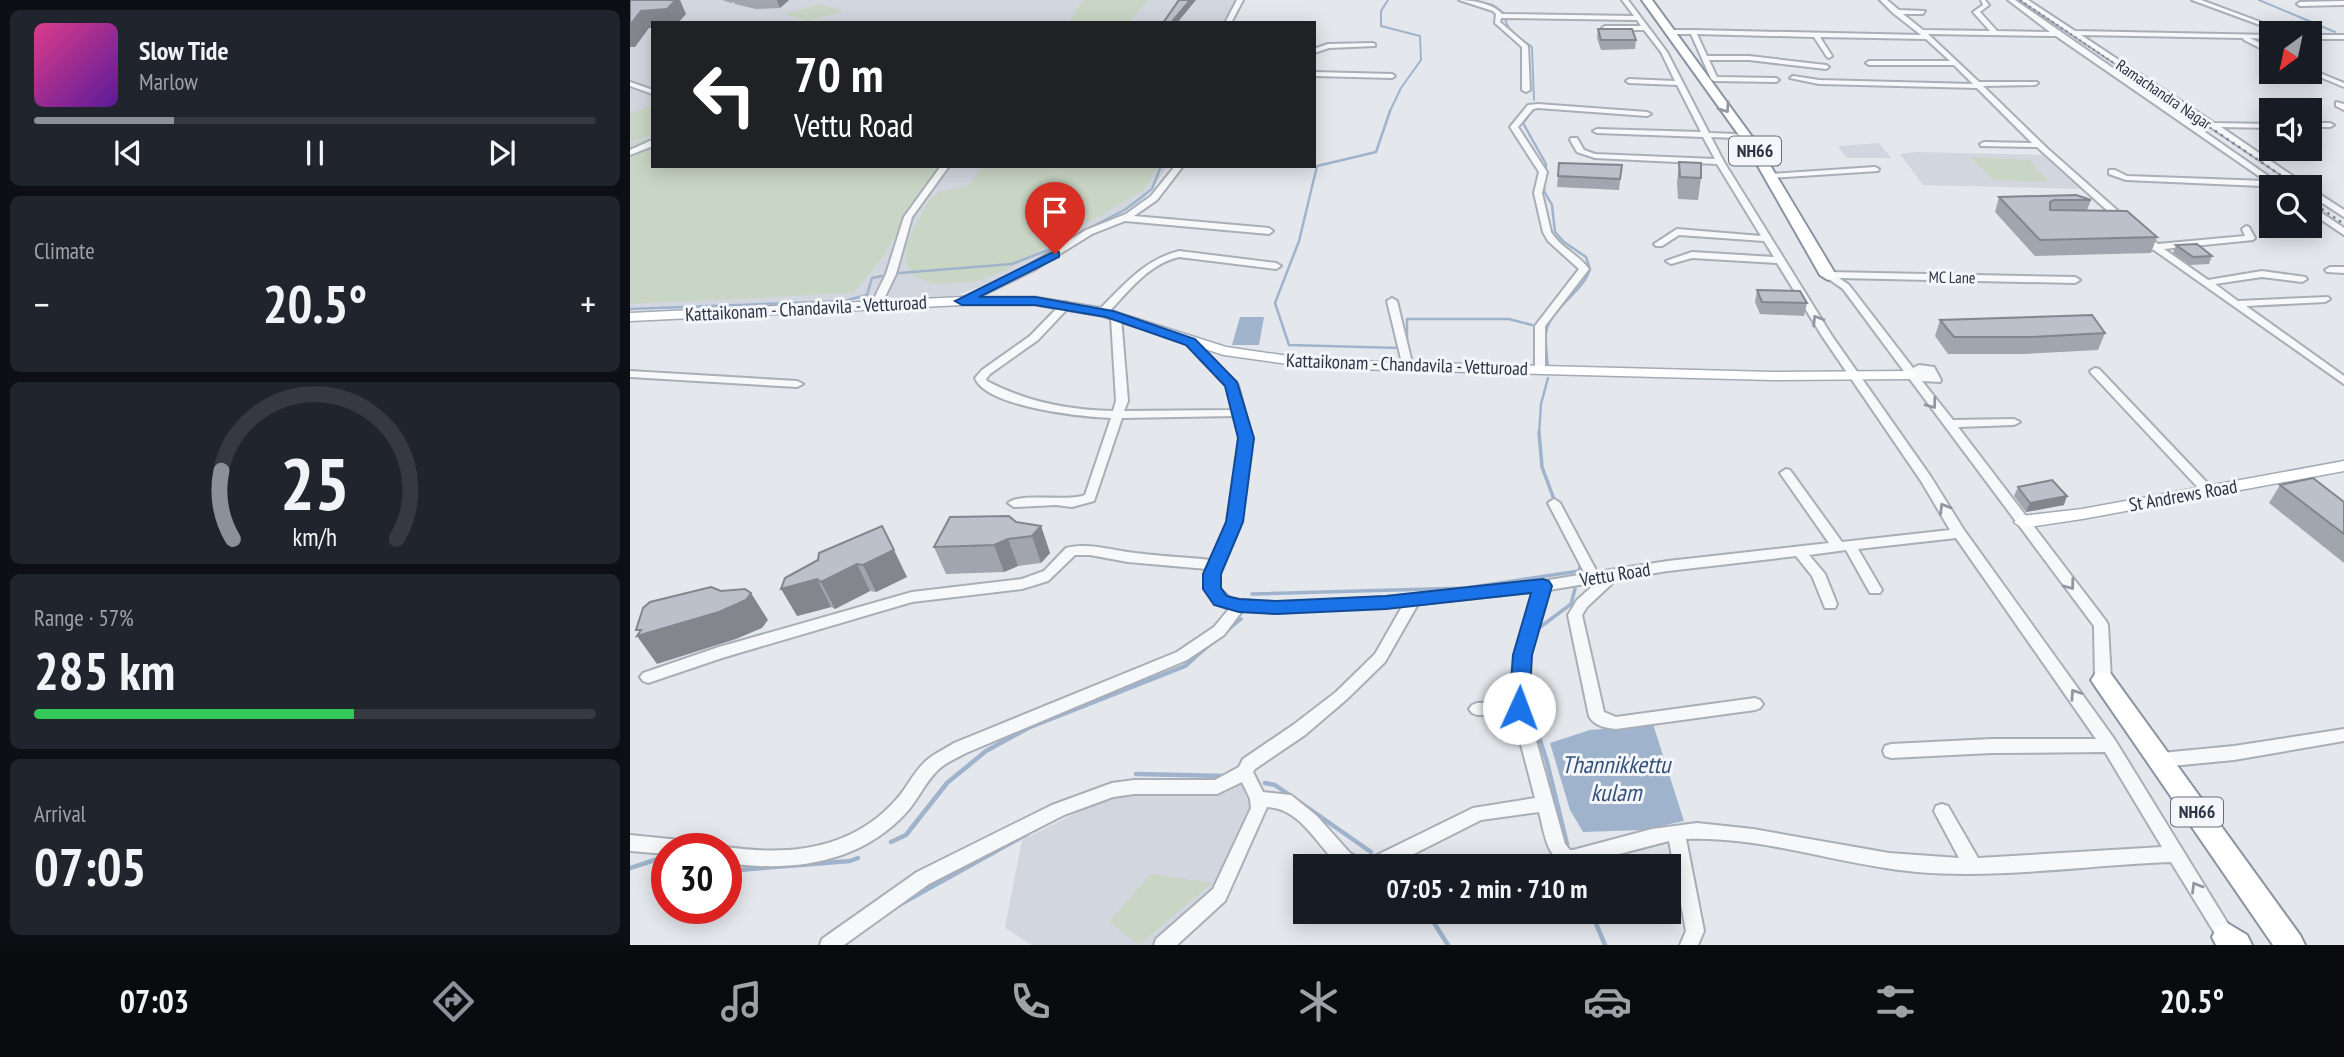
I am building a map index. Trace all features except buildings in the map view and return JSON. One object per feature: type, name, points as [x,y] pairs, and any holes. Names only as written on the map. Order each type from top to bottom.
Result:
[{"type":"highway","name":"NH66","points":[[1647,0],[1752,145],[1828,275]]},
{"type":"highway","name":"NH66","points":[[2103,680],[2290,945]]},
{"type":"main road","name":"Kattaikonam - Chandavila - Vetturoad","points":[[630,317],[962,301],[1035,301],[1103,312],[1191,342],[1272,360],[1408,367],[1856,376],[1912,374]]},
{"type":"main road","name":"St Andrews Road","points":[[2022,522],[2082,514],[2344,466]]},
{"type":"street","points":[[1229,21],[1240,0]]},
{"type":"street","points":[[1462,0],[1495,10],[1500,16],[1642,23]]},
{"type":"street","points":[[1626,0],[1664,52],[1720,162],[1826,336],[1927,480],[1959,533],[2109,745],[2232,942]]},
{"type":"street","points":[[1883,0],[1956,63],[2039,145],[2154,247],[2344,381]]},
{"type":"street","points":[[2011,0],[2261,175]]},
{"type":"street","name":"Ramachandra Nagar","points":[[2024,0],[2287,175]]},
{"type":"street","points":[[2195,0],[2259,23]]},
{"type":"street","points":[[1983,2],[1986,5],[1976,12],[1994,32]]},
{"type":"street","points":[[2300,4],[2340,3]]},
{"type":"street","points":[[1895,12],[1923,12]]},
{"type":"street","points":[[2300,12],[2344,12]]},
{"type":"street","points":[[1500,16],[1497,22],[1527,50],[1526,90]]},
{"type":"street","points":[[1605,28],[1642,23]]},
{"type":"street","points":[[2169,23],[2182,36]]},
{"type":"street","points":[[2198,28],[2213,37]]},
{"type":"street","points":[[1671,32],[1816,35],[1994,32],[2057,34]]},
{"type":"street","points":[[1693,32],[1714,79],[1776,80]]},
{"type":"street","points":[[2072,33],[2259,37]]},
{"type":"street","points":[[1760,34],[1760,40],[1767,46]]},
{"type":"street","points":[[1816,35],[1829,56]]},
{"type":"street","points":[[2243,37],[2259,45]]},
{"type":"street","points":[[2322,37],[2344,37]]},
{"type":"street","points":[[1316,50],[1328,46],[1373,45]]},
{"type":"street","points":[[1705,58],[1749,58],[1826,67]]},
{"type":"street","points":[[1869,63],[1956,63]]},
{"type":"street","points":[[1316,74],[1392,76]]},
{"type":"street","points":[[2322,76],[2344,85]]},
{"type":"street","points":[[1793,78],[1819,82],[1977,85],[2035,83]]},
{"type":"street","points":[[1629,81],[1679,83]]},
{"type":"street","points":[[630,84],[651,91]]},
{"type":"street","points":[[1540,368],[1540,326],[1584,269],[1579,261],[1551,239],[1547,232],[1538,193],[1543,172],[1514,127],[1531,107],[1538,106],[1647,114]]},
{"type":"street","points":[[2211,125],[2259,126]]},
{"type":"street","points":[[2322,125],[2330,125]]},
{"type":"street","points":[[1597,131],[1736,136]]},
{"type":"street","points":[[1574,140],[1581,152],[1595,156],[1720,162]]},
{"type":"street","points":[[630,153],[651,144]]},
{"type":"street","points":[[1984,144],[2039,145]]},
{"type":"street","points":[[876,305],[891,274],[908,217],[944,168]]},
{"type":"street","points":[[962,301],[1031,268],[1089,232],[1125,218],[1154,198],[1177,168]]},
{"type":"street","points":[[1770,176],[1875,169]]},
{"type":"street","points":[[2112,172],[2126,178],[2259,185]]},
{"type":"street","points":[[2322,199],[2344,214]]},
{"type":"street","points":[[2322,216],[2344,232]]},
{"type":"street","points":[[1125,218],[1269,231]]},
{"type":"street","points":[[2112,221],[2124,221]]},
{"type":"street","points":[[2154,247],[2250,238],[2246,229]]},
{"type":"street","points":[[1659,244],[1677,232],[1769,239]]},
{"type":"street","points":[[1671,261],[1692,255],[1781,260]]},
{"type":"street","points":[[1103,312],[1153,264],[1168,256],[1276,266]]},
{"type":"street","points":[[2330,270],[2344,270]]},
{"type":"street","points":[[2205,283],[2262,274],[2302,279]]},
{"type":"street","points":[[1828,275],[1846,287],[2101,625],[2103,680]]},
{"type":"street","name":"MC Lane","points":[[1828,275],[2075,280]]},
{"type":"street","points":[[2235,304],[2325,299]]},
{"type":"street","points":[[1392,301],[1408,367]]},
{"type":"street","points":[[1066,305],[1034,338],[986,372],[980,378],[982,383],[1026,402],[1053,409],[1119,414],[1240,413]]},
{"type":"street","points":[[1014,503],[1042,505],[1049,501],[1074,505],[1090,498],[1122,401],[1116,317]]},
{"type":"street","points":[[742,856],[787,860],[824,853],[867,836],[900,809],[934,763],[960,748],[1182,656],[1219,631],[1239,606],[1221,600],[1212,589],[1215,565],[1234,522],[1246,438],[1232,385],[1191,342]]},
{"type":"street","points":[[2095,371],[2208,491]]},
{"type":"street","points":[[630,374],[797,384]]},
{"type":"street","points":[[1948,424],[2014,422]]},
{"type":"street","points":[[1786,473],[1875,590]]},
{"type":"street","points":[[1554,503],[1593,577]]},
{"type":"street","name":"Vettu Road","points":[[1239,606],[1276,608],[1414,599],[1543,586],[1798,550],[1959,533]]},
{"type":"street","points":[[648,677],[719,653],[912,597],[1022,584],[1043,578],[1071,551],[1090,550],[1128,557],[1215,565]]},
{"type":"street","points":[[1798,550],[1818,574],[1830,604]]},
{"type":"street","points":[[1613,574],[1604,587],[1579,606],[1575,615],[1597,716],[1607,722],[1616,723],[1755,704]]},
{"type":"street","points":[[1543,586],[1522,655],[1519,708],[1556,848],[1564,856],[1573,858],[1695,831],[1778,838],[1857,858],[1919,864],[1973,865],[2176,854]]},
{"type":"street","points":[[829,945],[923,878],[1058,810],[1112,790],[1134,787],[1217,788],[1245,772],[1257,757],[1299,730],[1380,658],[1414,599]]},
{"type":"street","points":[[1477,709],[1519,708]]},
{"type":"street","points":[[2161,760],[2234,753],[2344,735]]},
{"type":"street","points":[[1891,751],[1992,746],[2109,745]]},
{"type":"street","points":[[1163,945],[1219,895],[1259,808],[1258,799],[1245,772]]},
{"type":"street","points":[[1258,799],[1275,798],[1294,806],[1344,859],[1355,866],[1373,866],[1479,813],[1546,804]]},
{"type":"street","points":[[1942,811],[1973,865]]},
{"type":"street","points":[[1676,834],[1695,931],[1689,945]]},
{"type":"street","points":[[630,843],[651,845]]},
{"type":"shaded area","points":[[630,0],[1236,0],[1226,21],[651,21],[651,168],[1167,168],[1142,202],[1106,223],[1086,230],[1039,261],[1001,279],[954,296],[630,308]]},
{"type":"shaded area","points":[[1879,143],[1891,158],[1846,158],[1838,146]]},
{"type":"shaded area","points":[[1916,152],[2042,155],[2081,189],[1923,185],[1900,154]]},
{"type":"shaded area","points":[[1241,784],[1250,805],[1225,880],[1186,921],[1152,945],[1032,945],[1005,928],[1022,840],[1108,797],[1159,793],[1208,796]]},
{"type":"green space","points":[[1083,0],[1149,0],[1130,21],[1070,21]]},
{"type":"green space","points":[[821,4],[844,11],[808,21],[784,14]]},
{"type":"green space","points":[[651,107],[651,136],[630,142],[630,113]]},
{"type":"green space","points":[[651,138],[651,168],[937,168],[880,261],[853,293],[630,304],[630,144]]},
{"type":"green space","points":[[1969,157],[2029,160],[2049,182],[1994,180]]},
{"type":"green space","points":[[982,168],[1158,168],[1142,191],[1004,271],[974,282],[935,284],[914,276],[907,265],[906,243],[930,199],[939,192],[968,186]]},
{"type":"green space","points":[[1151,874],[1212,883],[1139,945],[1109,922]]},
{"type":"water","points":[[1240,317],[1264,317],[1259,345],[1232,345]]},
{"type":"water","name":"Thannikkettu kulam","points":[[1653,724],[1684,821],[1643,830],[1583,832],[1570,810],[1550,743],[1590,730]]},
{"type":"waterway","points":[[1388,0],[1381,11],[1381,26],[1420,36],[1421,60],[1401,88],[1389,113]]},
{"type":"waterway","points":[[1472,0],[1493,5],[1505,14]]},
{"type":"waterway","points":[[2259,0],[2335,32]]},
{"type":"waterway","points":[[1505,17],[1511,31],[1532,47],[1534,100]]},
{"type":"waterway","points":[[1531,113],[1535,108]]},
{"type":"waterway","points":[[1390,111],[1376,152],[1317,166],[1299,241],[1275,303],[1289,345],[1401,348]]},
{"type":"waterway","points":[[1532,111],[1523,123],[1546,164],[1544,191],[1552,205],[1555,232],[1564,242],[1586,257],[1590,269],[1586,278],[1549,324],[1546,333],[1548,367]]},
{"type":"waterway","points":[[1086,230],[1126,209],[1152,189],[1160,168]]},
{"type":"waterway","points":[[899,273],[1012,264],[1056,247],[1079,234]]},
{"type":"waterway","points":[[630,309],[844,301],[867,295],[872,278],[882,276]]},
{"type":"waterway","points":[[1407,346],[1407,319],[1509,319],[1532,325]]},
{"type":"waterway","points":[[1539,433],[1541,404],[1548,378]]},
{"type":"waterway","points":[[1539,433],[1542,467],[1555,502]]},
{"type":"waterway","points":[[1252,594],[1466,588],[1579,571],[1581,563]]},
{"type":"waterway","points":[[1535,631],[1571,604],[1575,589]]},
{"type":"waterway","points":[[1192,660],[1241,619]]},
{"type":"waterway","points":[[1529,660],[1533,639]]},
{"type":"waterway","points":[[891,842],[906,835],[947,783],[986,751],[1028,728],[1185,666],[1194,658]]},
{"type":"waterway","points":[[1528,669],[1530,658]]},
{"type":"waterway","points":[[1528,684],[1530,709],[1547,762],[1567,844]]},
{"type":"waterway","points":[[1136,774],[1225,776]]},
{"type":"waterway","points":[[1265,783],[1275,785],[1371,852]]},
{"type":"waterway","points":[[899,905],[1027,834]]},
{"type":"waterway","points":[[742,870],[850,861],[858,858]]},
{"type":"waterway","points":[[630,868],[651,861]]},
{"type":"waterway","points":[[1435,924],[1448,945]]},
{"type":"waterway","points":[[1596,924],[1605,945]]},
{"type":"railway","points":[[2020,0],[2188,113]]},
{"type":"railway","points":[[2186,111],[2280,175]]},
{"type":"railway","points":[[2322,209],[2344,224]]},
{"type":"route","points":[[1055,254],[962,301],[1035,301],[1109,314],[1191,342],[1232,385],[1246,438],[1234,522],[1212,574],[1212,589],[1221,600],[1239,606],[1276,608],[1386,602],[1543,586],[1522,655],[1519,708]]}]
